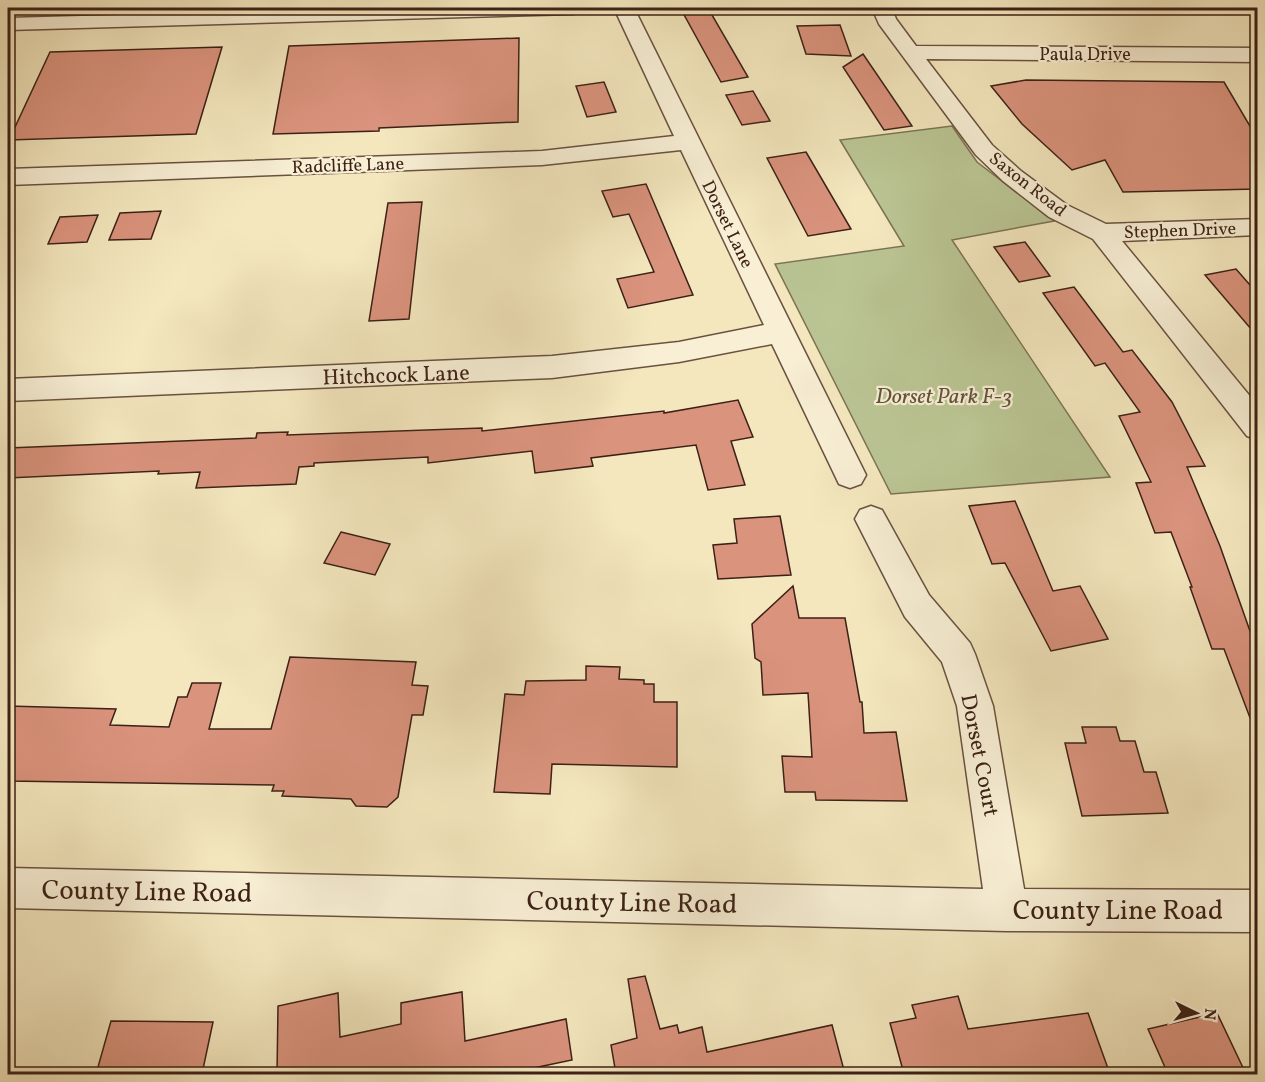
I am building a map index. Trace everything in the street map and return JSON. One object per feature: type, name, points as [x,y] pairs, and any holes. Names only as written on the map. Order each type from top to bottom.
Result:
[{"type":"street","points":[[8,24],[247,12],[573,8]]},
{"type":"street","name":"Dorset Lane","points":[[624,8],[850,475]]},
{"type":"street","name":"Saxon Road","points":[[882,8],[886,20],[984,150],[1058,210],[1102,233],[1257,428]]},
{"type":"street","name":"Paula Drive","points":[[912,52],[1257,55]]},
{"type":"street","name":"Radcliffe Lane","points":[[8,177],[542,158],[688,142]]},
{"type":"street","name":"Stephen Drive","points":[[1102,233],[1257,227]]},
{"type":"street","name":"Hitchcock Lane","points":[[8,390],[552,367],[679,352],[781,333]]},
{"type":"street","name":"Dorset Court","points":[[872,519],[916,606],[957,654],[975,706],[1007,910]]},
{"type":"street","name":"County Line Road","points":[[8,888],[1007,910],[1257,911]]},
{"type":"green space","name":"Dorset Park F-3","points":[[952,126],[977,162],[1054,221],[952,240],[1110,477],[891,494],[775,264],[904,246],[840,140]]},
{"type":"building","points":[[688,8],[708,8],[748,77],[721,82],[682,11]]},
{"type":"building","points":[[840,25],[851,56],[806,54],[797,26]]},
{"type":"building","points":[[519,38],[518,122],[379,128],[379,131],[273,134],[289,46]]},
{"type":"building","points":[[222,47],[196,134],[9,140],[50,52]]},
{"type":"building","points":[[863,54],[912,126],[884,130],[843,67]]},
{"type":"building","points":[[1026,80],[1224,82],[1257,138],[1257,189],[1123,192],[1105,160],[1072,170],[1022,124],[991,86]]},
{"type":"building","points":[[604,82],[616,112],[587,117],[576,86]]},
{"type":"building","points":[[753,91],[770,121],[742,125],[726,95]]},
{"type":"building","points":[[806,152],[851,229],[808,236],[767,158]]},
{"type":"building","points":[[646,184],[693,295],[628,308],[617,279],[654,272],[629,214],[613,217],[602,191]]},
{"type":"building","points":[[422,202],[409,319],[369,321],[388,203]]},
{"type":"building","points":[[161,211],[151,239],[109,240],[120,213]]},
{"type":"building","points":[[98,215],[87,242],[48,244],[60,217]]},
{"type":"building","points":[[1025,242],[1050,276],[1019,282],[994,247]]},
{"type":"building","points":[[1236,269],[1257,293],[1257,336],[1205,275]]},
{"type":"building","points":[[1074,287],[1123,352],[1132,350],[1172,402],[1205,466],[1187,467],[1220,546],[1257,651],[1257,730],[1255,731],[1224,649],[1212,649],[1171,532],[1155,533],[1136,483],[1151,482],[1119,416],[1140,412],[1105,363],[1095,366],[1043,293]]},
{"type":"building","points":[[738,400],[753,437],[731,441],[745,485],[708,490],[696,445],[591,458],[593,466],[535,473],[532,451],[428,463],[428,457],[314,463],[314,466],[299,467],[296,484],[196,488],[200,472],[158,474],[159,471],[8,478],[8,448],[256,438],[257,433],[288,432],[287,435],[482,428],[482,431],[664,411],[664,413]]},
{"type":"building","points":[[1015,501],[1053,591],[1080,586],[1108,639],[1051,651],[1005,563],[992,564],[969,506]]},
{"type":"building","points":[[780,516],[791,575],[718,579],[713,545],[737,543],[734,519]]},
{"type":"building","points":[[341,532],[390,544],[375,575],[324,563]]},
{"type":"building","points":[[793,586],[799,618],[845,618],[860,702],[862,702],[864,733],[896,732],[907,801],[816,800],[815,792],[785,792],[782,756],[812,757],[808,693],[763,695],[761,662],[755,658],[752,624]]},
{"type":"building","points":[[290,657],[416,662],[412,685],[428,686],[423,715],[412,715],[398,797],[387,807],[356,806],[351,799],[282,796],[284,791],[272,791],[274,785],[8,781],[8,706],[116,709],[110,725],[169,727],[178,697],[187,697],[192,683],[221,683],[209,729],[271,729]]},
{"type":"building","points":[[586,666],[620,667],[619,679],[644,680],[644,684],[654,684],[654,702],[677,702],[677,767],[552,764],[550,794],[494,792],[505,694],[524,695],[526,681],[586,680]]},
{"type":"building","points":[[1082,727],[1116,727],[1120,741],[1135,741],[1144,772],[1156,772],[1168,813],[1082,816],[1065,743],[1086,743]]},
{"type":"building","points":[[645,976],[660,1029],[677,1025],[679,1033],[702,1027],[707,1052],[832,1025],[845,1074],[616,1074],[611,1045],[637,1038],[628,979]]},
{"type":"building","points":[[462,992],[465,1041],[566,1019],[572,1060],[505,1074],[277,1074],[278,1006],[338,993],[340,1037],[401,1024],[401,1003]]},
{"type":"building","points":[[958,996],[968,1029],[1088,1013],[1110,1074],[904,1074],[890,1023],[916,1018],[912,1005]]},
{"type":"building","points":[[1217,1013],[1246,1074],[1168,1074],[1148,1029]]},
{"type":"building","points":[[111,1021],[213,1022],[202,1074],[96,1074]]}]
